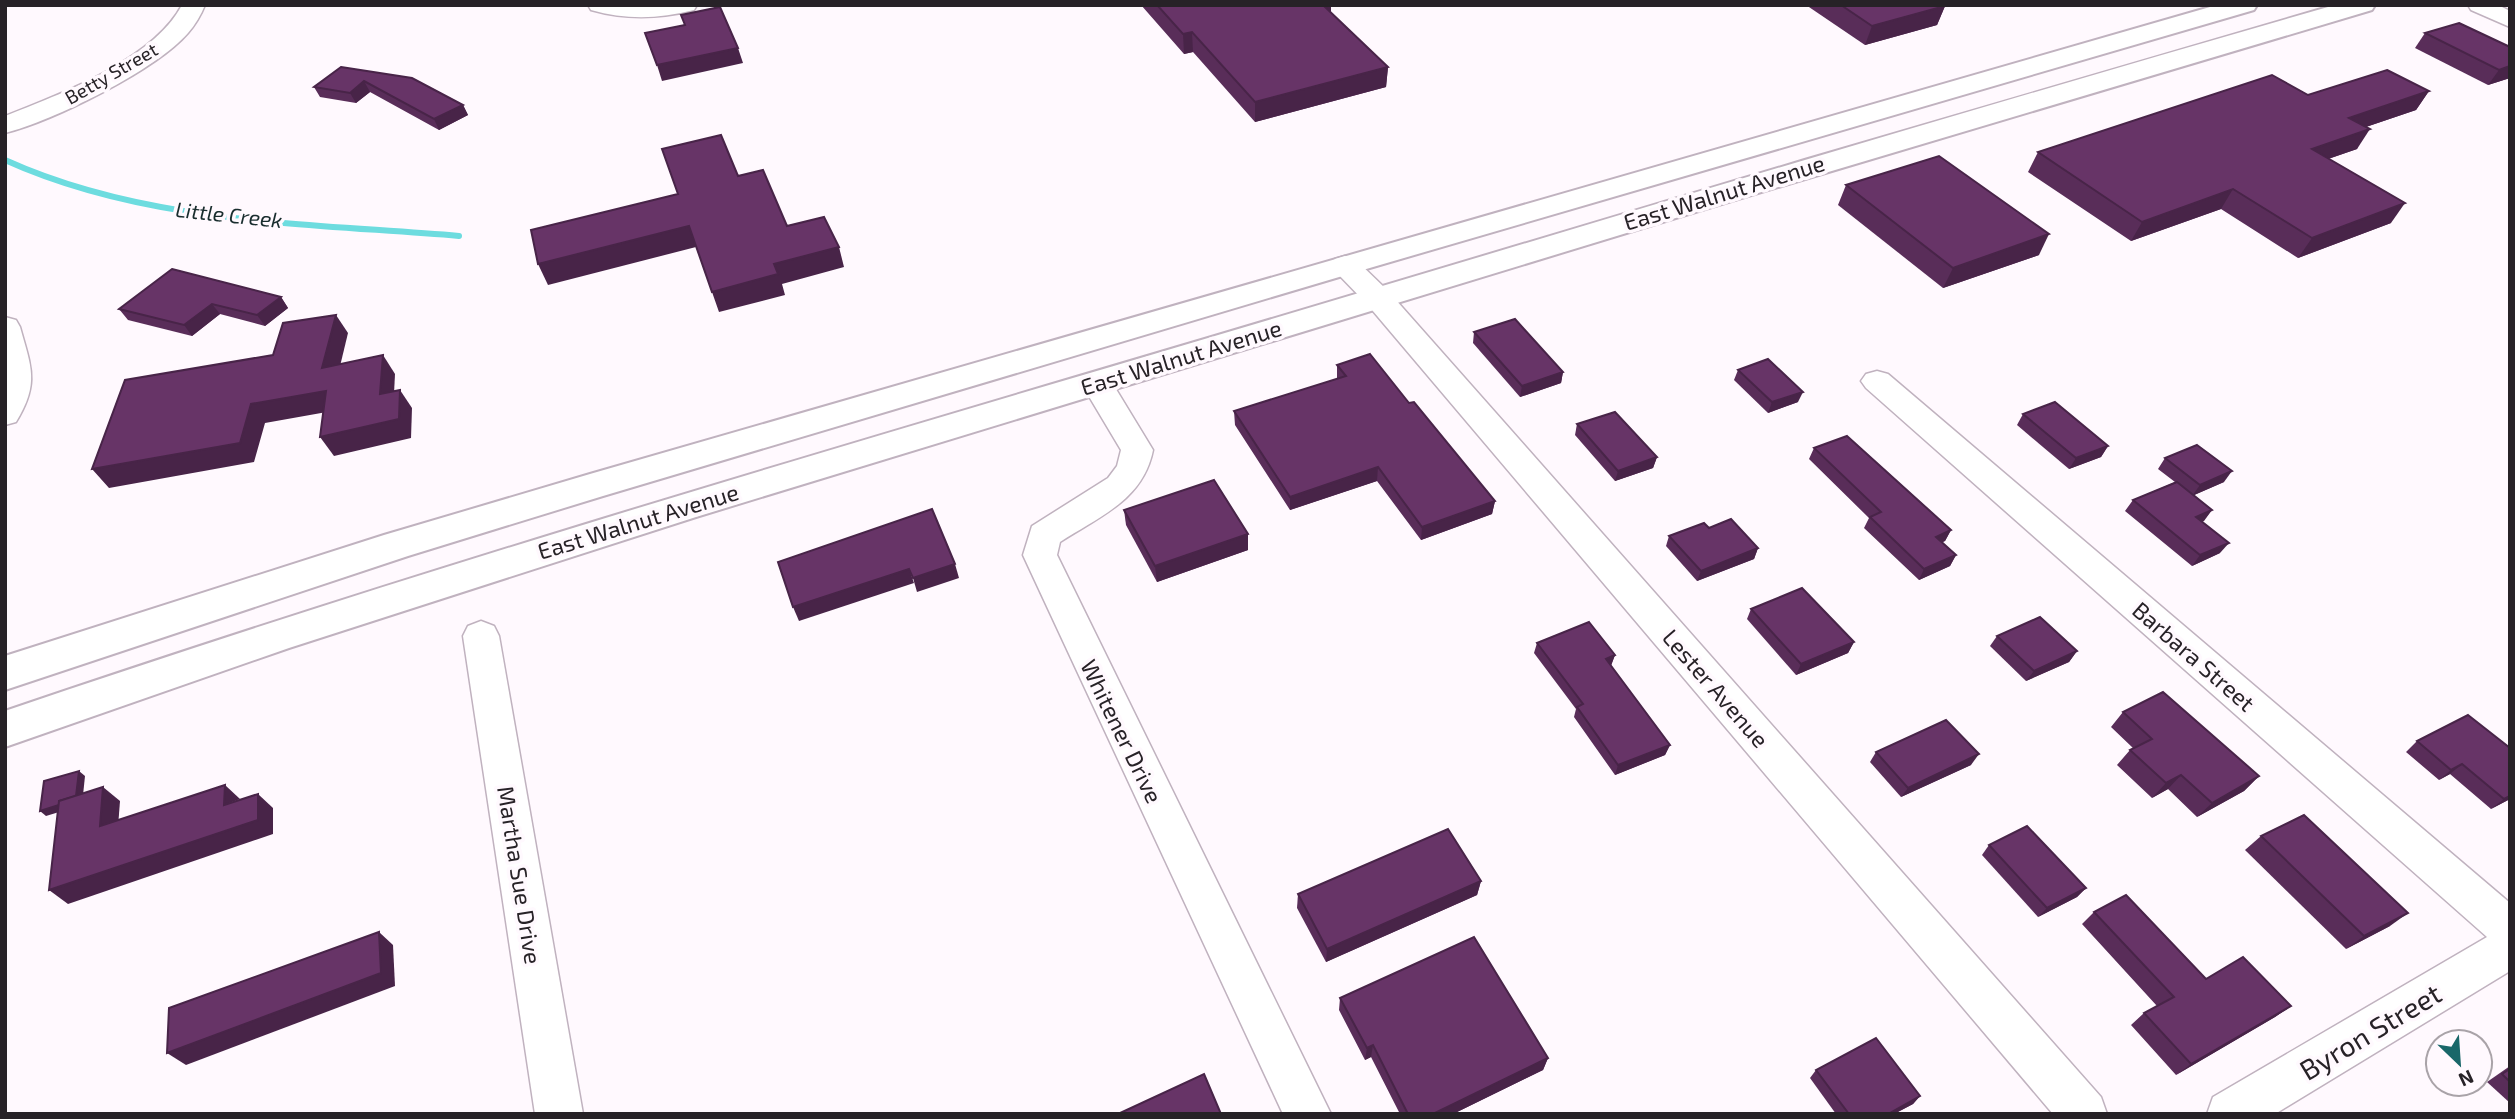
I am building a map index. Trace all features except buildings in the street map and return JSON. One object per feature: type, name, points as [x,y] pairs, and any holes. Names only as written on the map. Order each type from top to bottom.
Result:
[{"type":"main road","name":"East Walnut Avenue","points":[[5,673],[410,541],[1345,265],[2245,5]]},
{"type":"main road","name":"East Walnut Avenue","points":[[5,729],[412,591],[645,518],[1908,137],[2363,5]]},
{"type":"street","name":"Betty Street","points":[[8,120],[64,101],[156,48],[180,28],[194,5]]},
{"type":"street","points":[[599,5],[618,11],[643,12],[686,5]]},
{"type":"street","points":[[2479,5],[2510,20]]},
{"type":"street","name":"Lester Avenue","points":[[1345,265],[1377,297],[2084,1114]]},
{"type":"street","points":[[5,327],[18,378],[5,414]]},
{"type":"street","name":"Barbara Street","points":[[1877,381],[2510,930]]},
{"type":"street","name":"Whitener Drive","points":[[1097,383],[1137,450],[1133,469],[1121,487],[1044,535],[1040,555],[1046,573],[1308,1114]]},
{"type":"street","name":"Martha Sue Drive","points":[[481,636],[559,1114]]},
{"type":"street","name":"Byron Street","points":[[2230,1114],[2510,947]]},
{"type":"waterway","name":"Little Creek","points":[[5,160],[59,181],[114,197],[171,209],[286,223],[459,236]]}]
